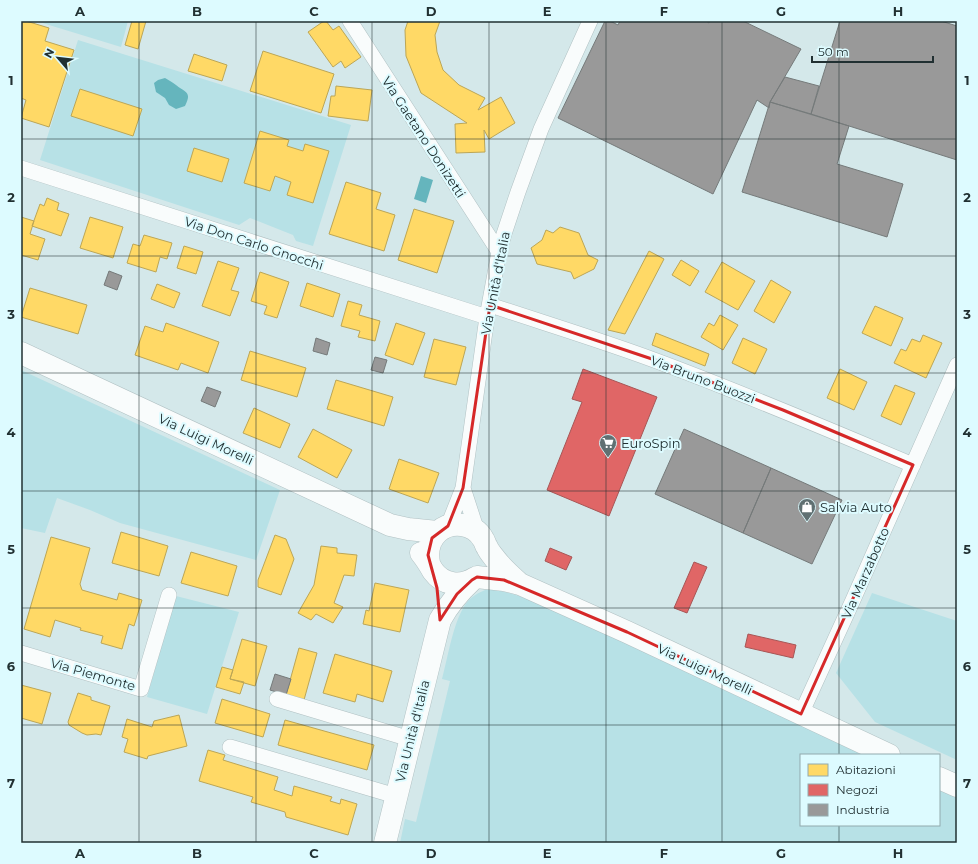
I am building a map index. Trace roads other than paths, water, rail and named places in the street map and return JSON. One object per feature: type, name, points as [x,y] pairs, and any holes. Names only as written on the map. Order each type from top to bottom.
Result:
[{"type":"street","name":"Via Gaetano Donizetti","points":[[350,21],[499,252]]},
{"type":"street","name":"Via Unità d'Italia","points":[[442,529],[463,488],[488,311],[499,252],[512,207],[541,129],[590,21]]},
{"type":"street","name":"Via Don Carlo Gnocchi","points":[[21,168],[488,311]]},
{"type":"street","name":"Via Bruno Buozzi","points":[[488,311],[581,334],[655,360],[783,410],[912,465]]},
{"type":"street","name":"Via Luigi Morelli","points":[[21,354],[390,525],[408,529],[442,529],[459,524],[469,526],[482,540],[496,560],[520,584]]},
{"type":"street","name":"Via Marzabotto","points":[[801,714],[854,600],[957,365]]},
{"type":"street","name":"Via Unità d'Italia","points":[[463,488],[482,540]]},
{"type":"street","name":"Via Luigi Morelli","points":[[390,525],[407,538],[439,577],[447,582],[455,584],[464,583],[475,578],[504,580],[520,584],[627,632],[887,754]]},
{"type":"street","points":[[431,567],[428,555],[429,546],[432,538],[442,529]]},
{"type":"street","points":[[475,578],[484,568],[487,558],[482,540]]},
{"type":"street","name":"Via Unità d'Italia","points":[[431,567],[437,588],[440,620]]},
{"type":"street","name":"Via Unità d'Italia","points":[[385,843],[440,620],[457,594],[475,578]]},
{"type":"street","name":"Via Piemonte","points":[[21,653],[141,689],[168,595]]},
{"type":"street","points":[[278,699],[410,739]]},
{"type":"street","points":[[230,748],[396,796]]},
{"type":"street","points":[[940,778],[957,786]]},
{"type":"water","points":[[165,78],[187,93],[188,98],[185,106],[176,109],[169,105],[165,98],[156,92],[154,83]]},
{"type":"water","points":[[421,176],[433,180],[426,203],[414,199]]},
{"type":"place","name":"EuroSpin","points":[[608,458]]},
{"type":"place","name":"Salvia Auto","points":[[807,522]]}]
